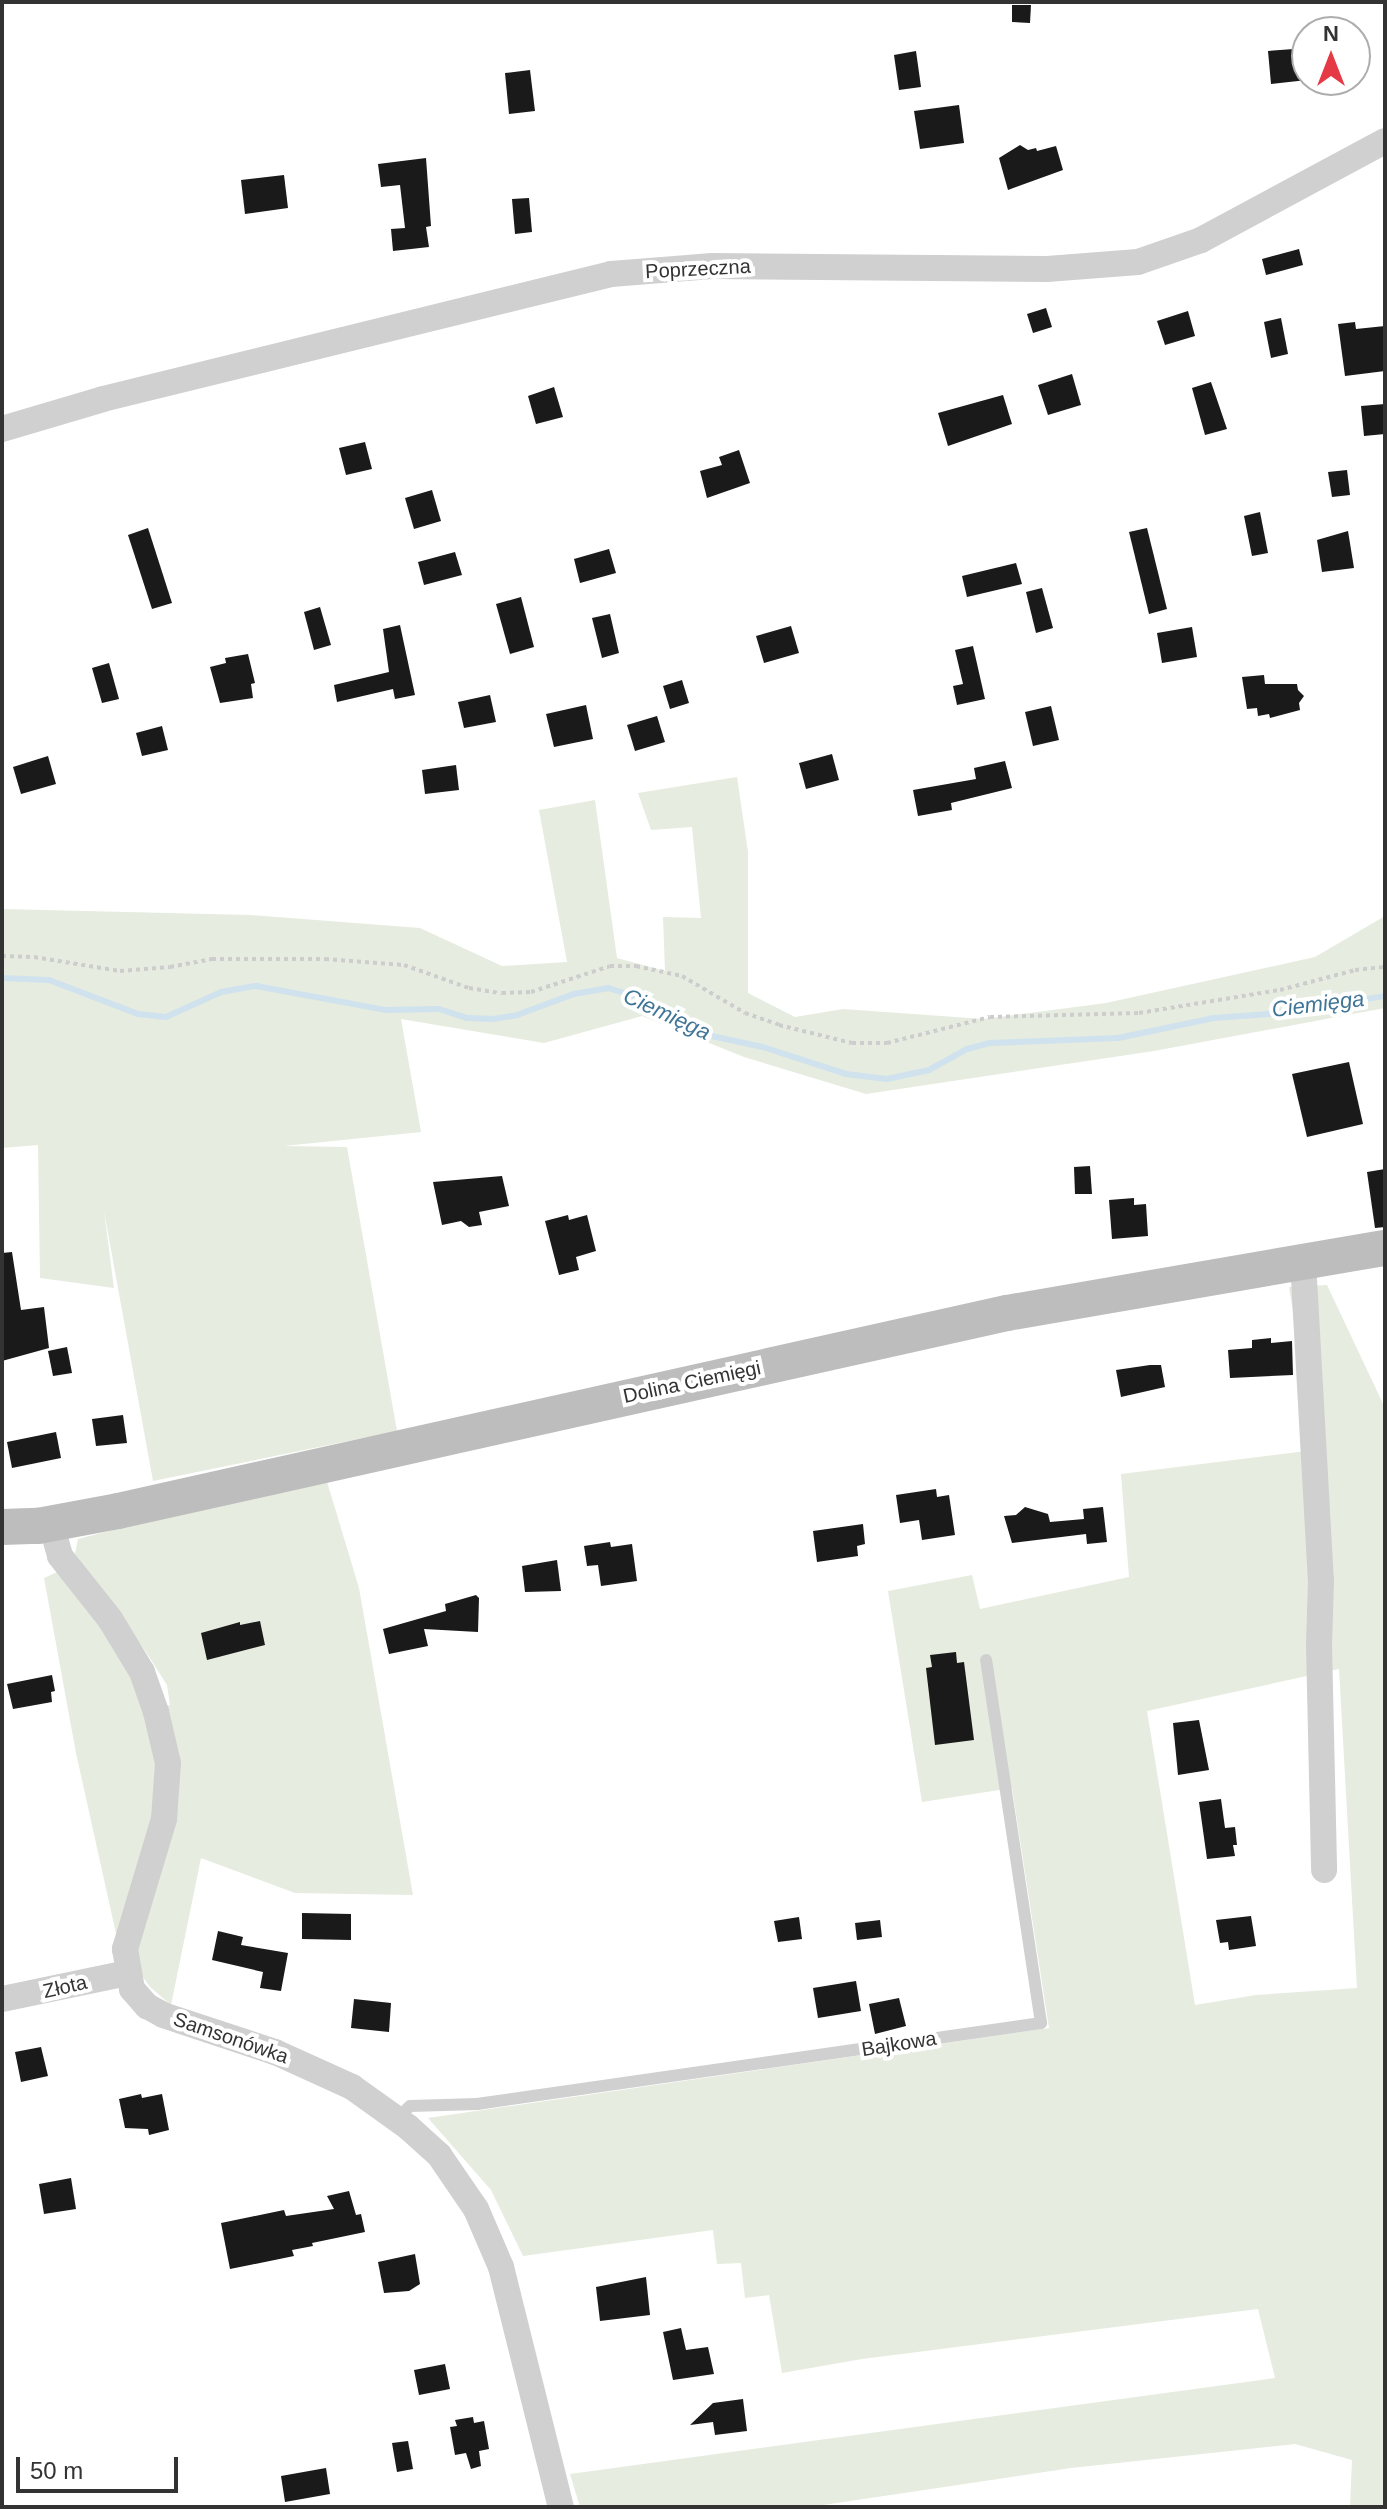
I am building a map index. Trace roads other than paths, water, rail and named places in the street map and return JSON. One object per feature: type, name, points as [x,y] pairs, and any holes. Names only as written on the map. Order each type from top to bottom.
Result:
[{"type":"street","name":"Poprzeczna","points":[[2,429],[103,399],[611,274],[712,266],[1047,269],[1138,262],[1201,240],[1385,141]]},
{"type":"street","name":"Dolina Ciemięgi","points":[[2,1527],[51,1524],[1007,1313],[1385,1248]]},
{"type":"street","points":[[1303,1261],[1321,1581],[1319,1645],[1324,1870]]},
{"type":"street","points":[[51,1524],[60,1556],[110,1619],[142,1672],[156,1712],[168,1763],[164,1819],[127,1940],[127,1973]]},
{"type":"street","name":"Złota","points":[[2,1999],[127,1973]]},
{"type":"street","name":"Samsonówka","points":[[127,1973],[135,1994],[154,2011],[292,2059],[352,2087],[397,2119],[447,2165],[490,2237],[509,2293],[561,2507]]},
{"type":"lane","name":"Bajkowa","points":[[397,2119],[410,2106],[477,2104],[1041,2023],[986,1660]]},
{"type":"waterway","name":"Ciemięga","points":[[2,978],[49,980],[138,1014],[166,1017],[221,992],[256,986],[385,1010],[439,1009],[467,1018],[493,1019],[517,1015],[574,994],[608,988],[644,999],[707,1035],[763,1047],[846,1074],[887,1079],[929,1070],[967,1049],[990,1043],[1118,1038],[1214,1018],[1269,1014],[1385,996]]}]
